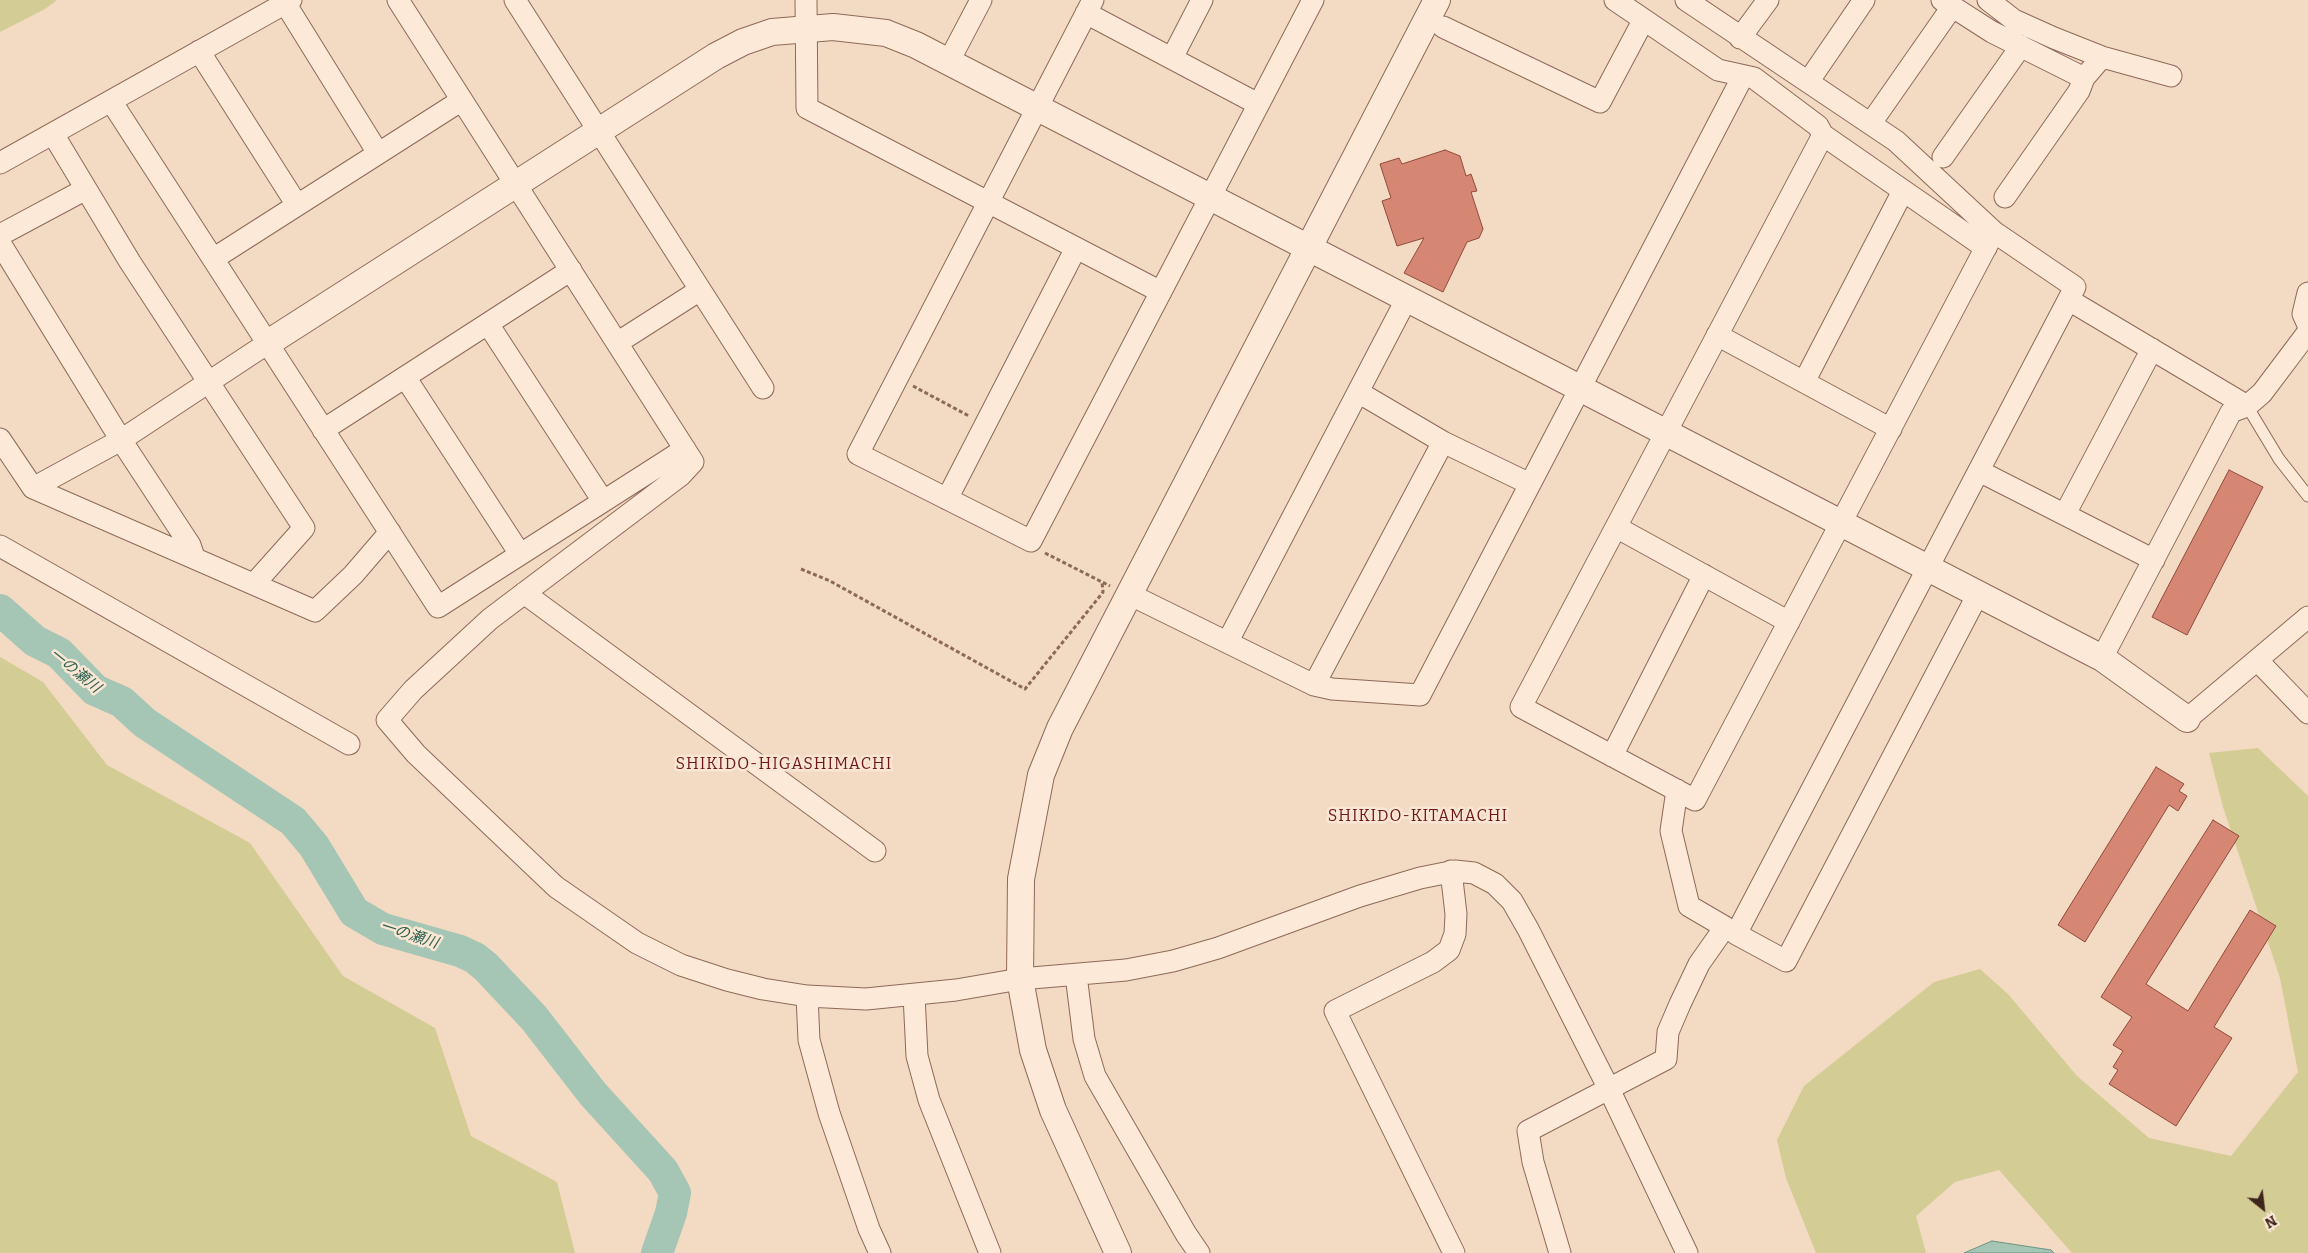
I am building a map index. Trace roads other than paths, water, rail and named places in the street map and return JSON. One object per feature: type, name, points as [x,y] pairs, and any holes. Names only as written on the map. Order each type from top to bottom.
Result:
[{"type":"street","points":[[398,0],[693,462],[681,475],[524,593],[456,649],[413,690],[387,720],[416,754],[556,887],[637,944],[681,965],[763,989],[807,996],[866,999],[956,990],[1020,979],[1126,970],[1173,961],[1234,942],[1360,896],[1451,872],[1474,872],[1495,884],[1512,901],[1528,929],[1609,1090],[1687,1253]]},
{"type":"street","points":[[515,0],[762,388]]},
{"type":"street","points":[[806,0],[807,108],[1161,292]]},
{"type":"street","points":[[948,61],[981,0]]},
{"type":"street","points":[[1172,58],[1202,0]]},
{"type":"street","points":[[1258,104],[1172,58],[1090,7],[858,454],[1031,541],[1161,292],[1312,0]]},
{"type":"street","points":[[1118,1253],[1053,1110],[1033,1050],[1020,979],[1021,878],[1041,774],[1060,728],[1307,247],[1437,0]]},
{"type":"street","points":[[1615,0],[1643,21],[1718,70],[1754,78],[1818,126],[1823,135],[1903,191],[2076,287],[1736,934],[1786,961],[1978,594]]},
{"type":"street","points":[[1686,0],[1740,38],[1871,123],[1908,151],[1990,240]]},
{"type":"street","points":[[1740,38],[1768,0]]},
{"type":"street","points":[[1808,82],[1864,0]]},
{"type":"street","points":[[1988,0],[2014,20],[2102,57],[2171,76]]},
{"type":"street","points":[[0,163],[288,2],[378,153]]},
{"type":"street","points":[[1871,123],[1947,4],[1992,32],[2084,78]]},
{"type":"street","points":[[1443,27],[1600,102],[1643,21]]},
{"type":"street","points":[[33,488],[121,440],[207,382],[598,130],[729,49],[772,32],[807,28],[857,28],[886,33],[948,61],[2102,658],[2187,719],[2308,617]]},
{"type":"street","points":[[1943,156],[2021,46]]},
{"type":"street","points":[[199,51],[297,205]]},
{"type":"street","points":[[2005,197],[2079,91],[2084,78],[2102,57]]},
{"type":"street","points":[[1139,599],[1218,639],[1228,641],[1314,685],[1332,689],[1420,696],[1743,76]]},
{"type":"street","points":[[213,258],[462,100]]},
{"type":"street","points":[[111,101],[438,607],[685,448]]},
{"type":"street","points":[[53,134],[130,262],[304,528],[254,584]]},
{"type":"street","points":[[1823,135],[1521,707],[1695,800],[1990,240]]},
{"type":"street","points":[[0,235],[86,189]]},
{"type":"street","points":[[1804,382],[1903,191]]},
{"type":"street","points":[[0,244],[121,440],[190,545],[194,557]]},
{"type":"street","points":[[947,498],[1076,248]]},
{"type":"street","points":[[324,430],[571,270]]},
{"type":"street","points":[[617,343],[700,290]]},
{"type":"street","points":[[2308,294],[2303,314],[2308,325]]},
{"type":"street","points":[[1228,641],[1407,298]]},
{"type":"street","points":[[2068,300],[2247,406]]},
{"type":"street","points":[[488,324],[602,502]]},
{"type":"street","points":[[2102,658],[2231,412],[2247,406],[2262,393],[2308,332]]},
{"type":"street","points":[[1717,335],[1891,429]]},
{"type":"street","points":[[2065,514],[2152,349]]},
{"type":"street","points":[[405,377],[520,554]]},
{"type":"street","points":[[1358,392],[1443,442],[1530,484]]},
{"type":"street","points":[[0,439],[33,488],[315,611],[353,576],[390,532]]},
{"type":"street","points":[[1314,685],[1443,442]]},
{"type":"street","points":[[1979,472],[2154,560]]},
{"type":"street","points":[[1616,527],[1789,622]]},
{"type":"street","points":[[0,546],[349,744]]},
{"type":"street","points":[[1612,756],[1704,576]]},
{"type":"street","points":[[524,593],[875,851]]},
{"type":"street","points":[[2257,660],[2308,712]]},
{"type":"street","points":[[1560,1253],[1533,1162],[1528,1131],[1666,1059],[1668,1032],[1680,1004],[1699,964],[1724,926],[1689,906],[1671,831],[1677,790]]},
{"type":"street","points":[[1451,872],[1456,914],[1455,934],[1449,950],[1433,962],[1336,1011],[1454,1253]]},
{"type":"street","points":[[1076,975],[1084,1039],[1095,1076],[1186,1234],[1199,1253]]},
{"type":"street","points":[[914,995],[917,1056],[929,1100],[990,1253]]},
{"type":"street","points":[[807,996],[809,1040],[829,1113],[869,1229],[880,1253]]},
{"type":"lane","points":[[2247,406],[2279,459],[2308,496]]},
{"type":"waterway","name":"一の瀬川","points":[[0,610],[35,641],[59,653],[95,690],[122,702],[145,723],[293,821],[314,846],[354,912],[383,929],[460,951],[475,958],[486,967],[534,1018],[593,1094],[663,1171],[675,1193],[671,1213],[657,1253]]},
{"type":"district","name":"SHIKIDO-HIGASHIMACHI","points":[[784,765]]},
{"type":"district","name":"SHIKIDO-KITAMACHI","points":[[1418,817]]}]
